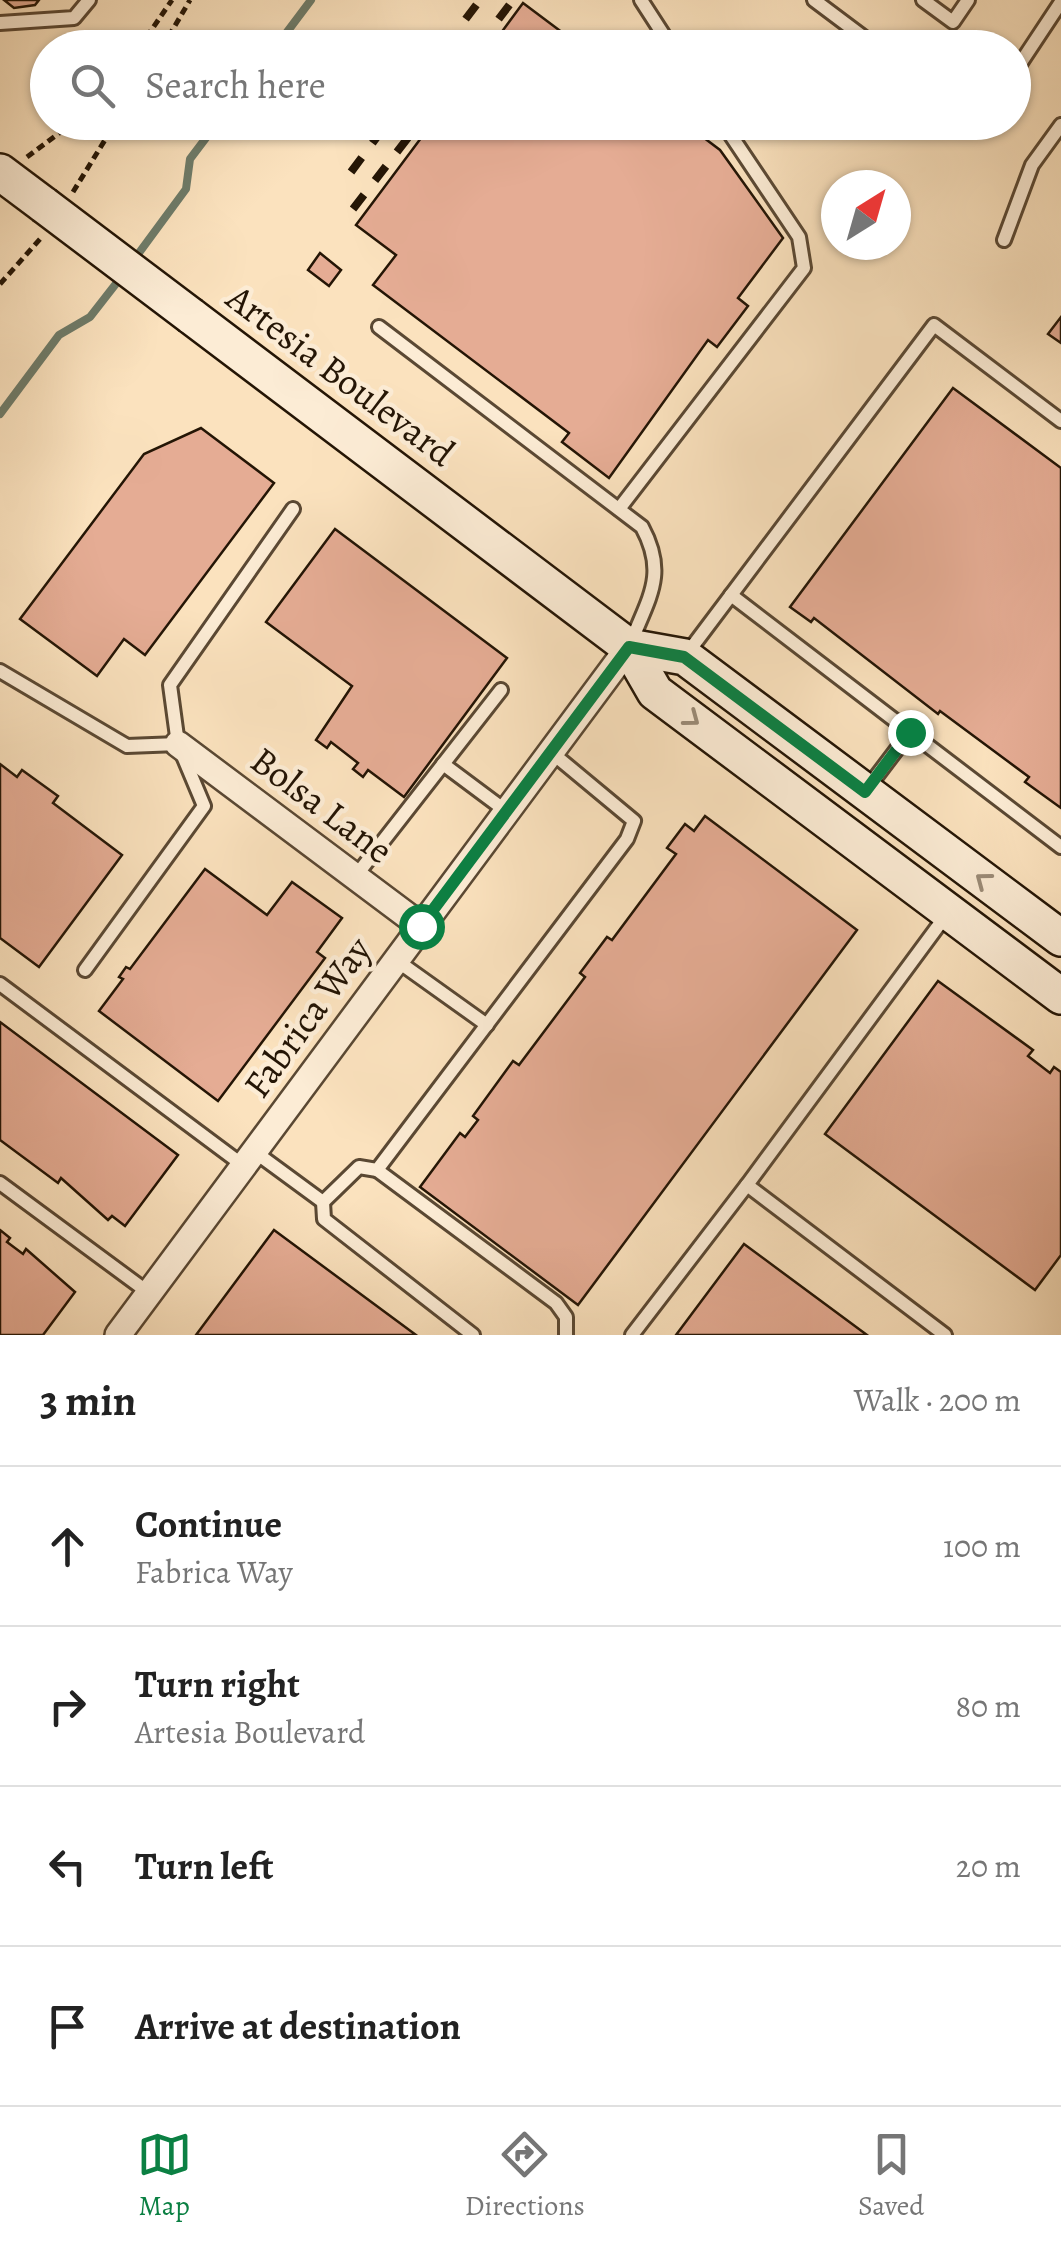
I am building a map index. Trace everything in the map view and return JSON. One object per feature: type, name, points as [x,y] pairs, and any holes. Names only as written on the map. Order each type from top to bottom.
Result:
[{"type":"main road","name":"Artesia Boulevard","points":[[4,175],[629,647],[654,692],[1061,996]]},
{"type":"main road","name":"Artesia Boulevard","points":[[629,647],[684,657],[1061,938]]},
{"type":"street","name":"Fabrica Way","points":[[123,1333],[629,647]]},
{"type":"street","name":"Bolsa Lane","points":[[178,744],[421,926]]},
{"type":"lane","points":[[0,23],[74,18],[88,0]]},
{"type":"lane","points":[[642,0],[661,30]]},
{"type":"lane","points":[[814,0],[854,30]]},
{"type":"lane","points":[[923,0],[953,22],[968,0]]},
{"type":"lane","points":[[1031,47],[1061,2]]},
{"type":"lane","points":[[1004,240],[1032,165],[1061,125]]},
{"type":"lane","points":[[619,509],[804,268],[800,237],[734,140]]},
{"type":"lane","points":[[684,657],[934,324],[1061,420]]},
{"type":"lane","points":[[378,327],[642,527],[658,572],[629,647]]},
{"type":"lane","points":[[85,970],[204,806],[178,744],[170,684],[293,510]]},
{"type":"lane","points":[[731,595],[1061,847]]},
{"type":"lane","points":[[0,671],[127,746],[178,744]]},
{"type":"lane","points":[[355,877],[500,690]]},
{"type":"lane","points":[[865,792],[910,732]]},
{"type":"lane","points":[[377,1170],[627,839],[634,821],[551,752]]},
{"type":"lane","points":[[443,764],[506,811]]},
{"type":"lane","points":[[632,1335],[949,912]]},
{"type":"lane","points":[[396,960],[487,1025]]},
{"type":"lane","points":[[0,984],[249,1159],[322,1202]]},
{"type":"lane","points":[[322,1202],[358,1167],[377,1170],[556,1303],[566,1317],[566,1335]]},
{"type":"lane","points":[[0,1183],[150,1293]]},
{"type":"lane","points":[[747,1185],[944,1335]]},
{"type":"lane","points":[[322,1202],[324,1219],[473,1335]]},
{"type":"path","points":[[151,30],[172,0]]},
{"type":"path","points":[[172,30],[190,0]]},
{"type":"path","points":[[4,175],[47,140]]},
{"type":"building","points":[[4,0],[39,0],[35,5],[14,8]]},
{"type":"building","points":[[523,3],[559,30],[503,30]]},
{"type":"building","points":[[420,140],[707,140],[720,150],[783,238],[738,298],[748,306],[717,347],[708,340],[609,478],[562,442],[569,433],[373,285],[396,255],[356,225]]},
{"type":"building","points":[[320,253],[341,270],[329,286],[308,270]]},
{"type":"building","points":[[1061,317],[1061,343],[1048,334]]},
{"type":"building","points":[[953,388],[1061,468],[1061,808],[1025,782],[1029,777],[940,711],[938,714],[814,618],[811,622],[790,607]]},
{"type":"building","points":[[201,428],[274,483],[145,655],[124,639],[97,676],[20,619],[144,454]]},
{"type":"building","points":[[335,529],[507,658],[404,797],[368,770],[363,777],[353,769],[358,763],[331,742],[327,748],[316,740],[352,686],[266,622]]},
{"type":"building","points":[[0,764],[17,777],[22,770],[58,796],[53,803],[122,855],[39,967],[0,938]]},
{"type":"building","points":[[705,816],[857,930],[578,1305],[420,1187],[460,1133],[465,1137],[478,1120],[473,1116],[513,1061],[519,1065],[585,977],[580,973],[607,937],[612,940],[676,854],[667,848],[685,824],[694,831]]},
{"type":"building","points":[[205,869],[267,915],[292,882],[342,918],[317,952],[325,958],[218,1101],[99,1011],[123,979],[119,977],[126,967],[130,969]]},
{"type":"building","points":[[938,981],[1033,1050],[1028,1056],[1050,1073],[1054,1067],[1061,1072],[1061,1255],[1035,1290],[825,1134]]},
{"type":"building","points":[[0,1022],[178,1155],[125,1226],[112,1216],[108,1220],[61,1178],[58,1183],[0,1140]]},
{"type":"building","points":[[0,1230],[10,1238],[7,1242],[23,1254],[26,1249],[75,1292],[43,1335],[0,1335]]},
{"type":"building","points":[[274,1230],[416,1335],[196,1335]]},
{"type":"building","points":[[744,1244],[867,1335],[676,1335]]},
{"type":"waterway","points":[[288,30],[311,0]]},
{"type":"waterway","points":[[133,261],[186,189],[190,159],[204,140]]},
{"type":"waterway","points":[[0,414],[59,335],[90,317],[122,276]]},
{"type":"railway","points":[[458,30],[480,0]]},
{"type":"railway","points":[[490,30],[513,0]]},
{"type":"railway","points":[[351,172],[375,140]]},
{"type":"railway","points":[[353,209],[406,140]]},
{"type":"route","points":[[421,926],[629,647],[684,657],[865,792],[910,732]]}]
